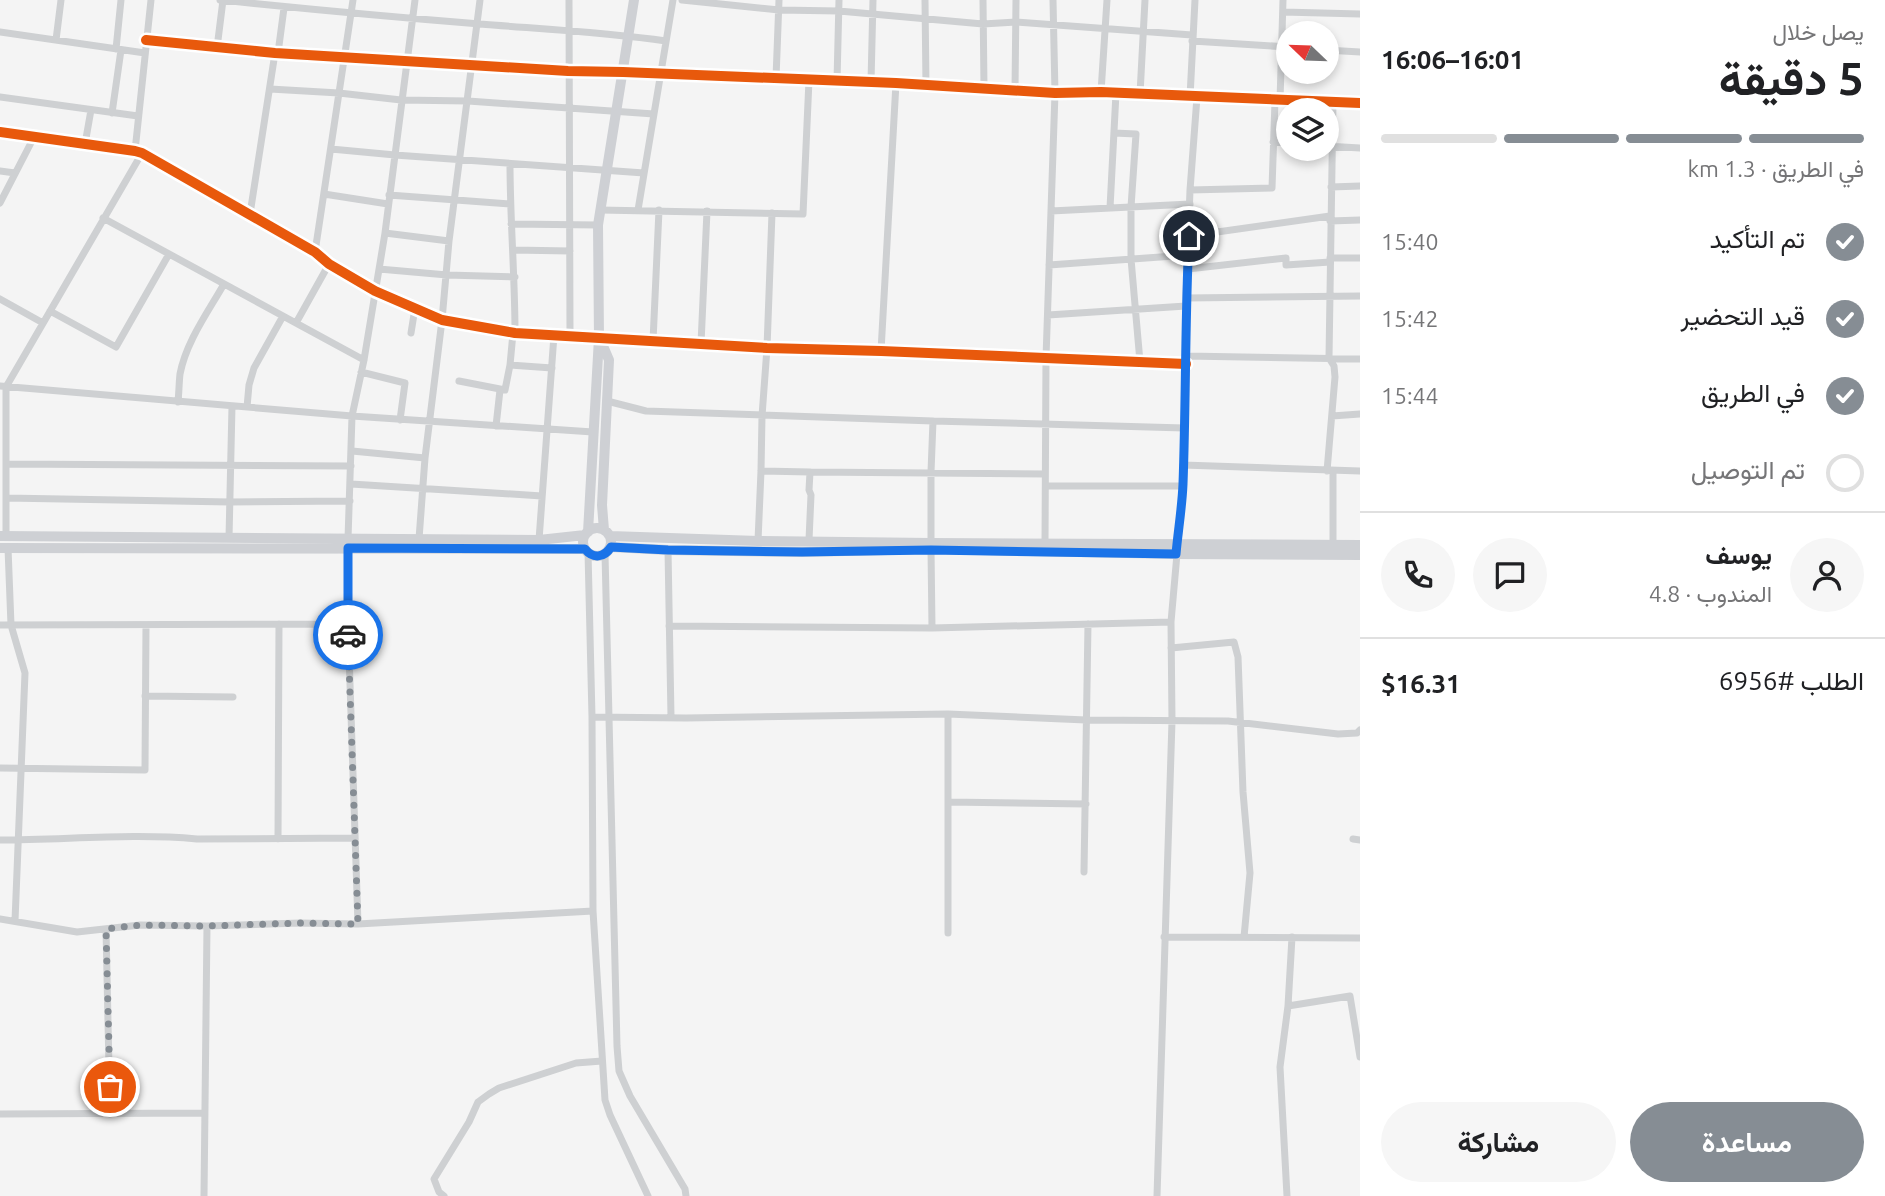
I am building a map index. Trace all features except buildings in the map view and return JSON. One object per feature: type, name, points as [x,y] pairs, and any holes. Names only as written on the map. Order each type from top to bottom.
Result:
[{"type":"street","points":[[56,40],[61,0]]},
{"type":"street","points":[[112,113],[121,0]]},
{"type":"street","points":[[151,0],[138,116],[139,152],[50,311],[3,387],[6,464],[3,536],[229,538],[586,550],[596,556],[607,542]]},
{"type":"street","points":[[217,48],[222,0],[628,35],[666,41]]},
{"type":"street","points":[[315,252],[353,0]]},
{"type":"street","points":[[358,924],[348,624],[352,416],[385,233],[415,0]]},
{"type":"street","points":[[419,539],[425,458],[449,241],[480,0]]},
{"type":"street","points":[[569,0],[570,337]]},
{"type":"street","points":[[634,0],[598,225],[599,338],[586,533],[583,540],[586,550],[592,717],[593,911],[605,1100],[648,1196]]},
{"type":"street","points":[[638,210],[673,0]]},
{"type":"street","points":[[682,0],[779,10],[839,11],[983,24],[1016,22],[1143,31],[1276,46]]},
{"type":"street","points":[[776,78],[779,0]]},
{"type":"street","points":[[837,81],[839,0]]},
{"type":"street","points":[[871,82],[873,0]]},
{"type":"street","points":[[925,0],[926,86]]},
{"type":"street","points":[[983,0],[984,88]]},
{"type":"street","points":[[1015,90],[1016,0]]},
{"type":"street","points":[[1045,544],[1046,358],[1055,93],[1053,0]]},
{"type":"street","points":[[1101,92],[1107,0]]},
{"type":"street","points":[[1140,94],[1145,0]]},
{"type":"street","points":[[1157,1196],[1171,721],[1171,622],[1183,486],[1195,0]]},
{"type":"street","points":[[1283,0],[1283,21]]},
{"type":"street","points":[[250,214],[286,5]]},
{"type":"street","points":[[1283,12],[1360,14]]},
{"type":"street","points":[[0,32],[145,53]]},
{"type":"street","points":[[146,40],[277,53],[473,66],[1276,101]]},
{"type":"street","points":[[1339,51],[1360,52]]},
{"type":"street","points":[[600,210],[803,214],[809,80]]},
{"type":"street","points":[[881,351],[896,83]]},
{"type":"street","points":[[270,89],[401,100],[654,114]]},
{"type":"street","points":[[1110,208],[1116,93]]},
{"type":"street","points":[[0,97],[138,116]]},
{"type":"street","points":[[1339,102],[1360,103]]},
{"type":"street","points":[[85,144],[91,110]]},
{"type":"street","points":[[1190,190],[1272,187],[1276,111]]},
{"type":"street","points":[[0,132],[139,152],[315,252],[329,264],[375,290],[442,320],[514,333],[767,348],[1140,362],[1360,359]]},
{"type":"street","points":[[1114,133],[1136,134],[1131,259],[1140,362]]},
{"type":"street","points":[[0,202],[34,137]]},
{"type":"street","points":[[1339,147],[1360,148]]},
{"type":"street","points":[[331,149],[644,173]]},
{"type":"street","points":[[1330,161],[1329,358],[1334,366],[1335,377],[1330,471],[1333,545]]},
{"type":"street","points":[[459,382],[505,390],[514,333],[515,277],[510,164]]},
{"type":"street","points":[[0,171],[15,173]]},
{"type":"street","points":[[1331,187],[1360,186]]},
{"type":"street","points":[[324,194],[388,204]]},
{"type":"street","points":[[389,195],[510,204]]},
{"type":"street","points":[[1051,211],[1190,204]]},
{"type":"street","points":[[653,341],[659,210]]},
{"type":"street","points":[[701,344],[707,211]]},
{"type":"street","points":[[758,541],[772,213]]},
{"type":"street","points":[[103,218],[364,360]]},
{"type":"street","points":[[1189,236],[1330,218],[1360,219]]},
{"type":"street","points":[[511,225],[598,225]]},
{"type":"street","points":[[385,233],[449,241]]},
{"type":"street","points":[[513,250],[569,251]]},
{"type":"street","points":[[50,311],[116,347],[169,254]]},
{"type":"street","points":[[1049,265],[1188,255]]},
{"type":"street","points":[[1188,269],[1286,258],[1286,265],[1360,258]]},
{"type":"street","points":[[296,323],[329,264]]},
{"type":"street","points":[[379,269],[515,277]]},
{"type":"street","points":[[178,402],[180,374],[185,357],[224,284]]},
{"type":"street","points":[[1048,315],[1136,309],[1186,302],[1360,296]]},
{"type":"street","points":[[0,299],[43,323]]},
{"type":"street","points":[[411,333],[415,308]]},
{"type":"street","points":[[247,407],[254,368],[283,316]]},
{"type":"street","points":[[539,540],[554,335]]},
{"type":"street","points":[[599,338],[609,360],[602,505],[607,542],[608,717],[619,1071],[685,1189],[686,1196]]},
{"type":"street","points":[[510,365],[552,368]]},
{"type":"street","points":[[361,372],[405,383],[400,419]]},
{"type":"street","points":[[3,387],[352,416],[593,432]]},
{"type":"street","points":[[496,426],[500,390]]},
{"type":"street","points":[[607,401],[646,411],[1184,428]]},
{"type":"street","points":[[229,538],[232,406]]},
{"type":"street","points":[[1332,416],[1360,414]]},
{"type":"street","points":[[932,628],[930,472],[933,422]]},
{"type":"street","points":[[352,451],[425,458]]},
{"type":"street","points":[[6,464],[351,466]]},
{"type":"street","points":[[1183,466],[1360,471]]},
{"type":"street","points":[[761,471],[1045,474]]},
{"type":"street","points":[[809,540],[810,472]]},
{"type":"street","points":[[351,484],[542,496]]},
{"type":"street","points":[[1046,486],[1183,486]]},
{"type":"street","points":[[6,498],[350,501]]},
{"type":"street","points":[[15,921],[25,673],[11,625],[4,548],[348,544],[419,539],[539,540],[586,533],[596,528],[607,542],[668,550],[802,552],[1045,544],[1360,555]]},
{"type":"street","points":[[607,542],[809,540],[931,546],[1176,549],[1360,545]]},
{"type":"street","points":[[668,550],[671,717]]},
{"type":"street","points":[[669,626],[932,628],[1171,622]]},
{"type":"street","points":[[278,839],[279,624]]},
{"type":"street","points":[[0,625],[348,624]]},
{"type":"street","points":[[1084,872],[1088,624]]},
{"type":"street","points":[[0,768],[145,770],[146,625]]},
{"type":"street","points":[[1171,648],[1234,642],[1238,657],[1239,722],[1250,873],[1244,937]]},
{"type":"street","points":[[145,696],[233,697]]},
{"type":"street","points":[[592,717],[948,714],[1086,720],[1228,721],[1338,734],[1357,733],[1360,730]]},
{"type":"street","points":[[948,714],[948,933]]},
{"type":"street","points":[[948,802],[1086,804]]},
{"type":"street","points":[[0,840],[136,836],[197,839],[355,838]]},
{"type":"street","points":[[0,919],[77,932],[140,925],[358,924],[593,911]]},
{"type":"street","points":[[204,1196],[207,926]]},
{"type":"street","points":[[106,929],[110,1114]]},
{"type":"street","points":[[1164,937],[1360,938]]},
{"type":"street","points":[[1287,1196],[1280,1067],[1288,1006],[1292,937]]},
{"type":"street","points":[[1288,1006],[1350,996],[1360,1057]]},
{"type":"street","points":[[444,1196],[439,1192],[434,1179],[469,1122],[478,1102],[499,1088],[576,1063],[602,1061]]},
{"type":"street","points":[[0,1114],[205,1113]]},
{"type":"cycle path","points":[[146,40],[275,53],[568,71],[896,83],[1055,93],[1101,92],[1360,103]]},
{"type":"cycle path","points":[[0,132],[142,153],[315,252],[329,264],[375,291],[442,320],[515,333],[767,348],[1186,364]]},
{"type":"way so far","points":[[110,1087],[106,929],[140,925],[358,924],[348,635]]},
{"type":"route","points":[[348,635],[348,548],[585,549],[596,556],[605,554],[611,547],[802,552],[931,550],[1176,554],[1183,486],[1189,236]]}]
